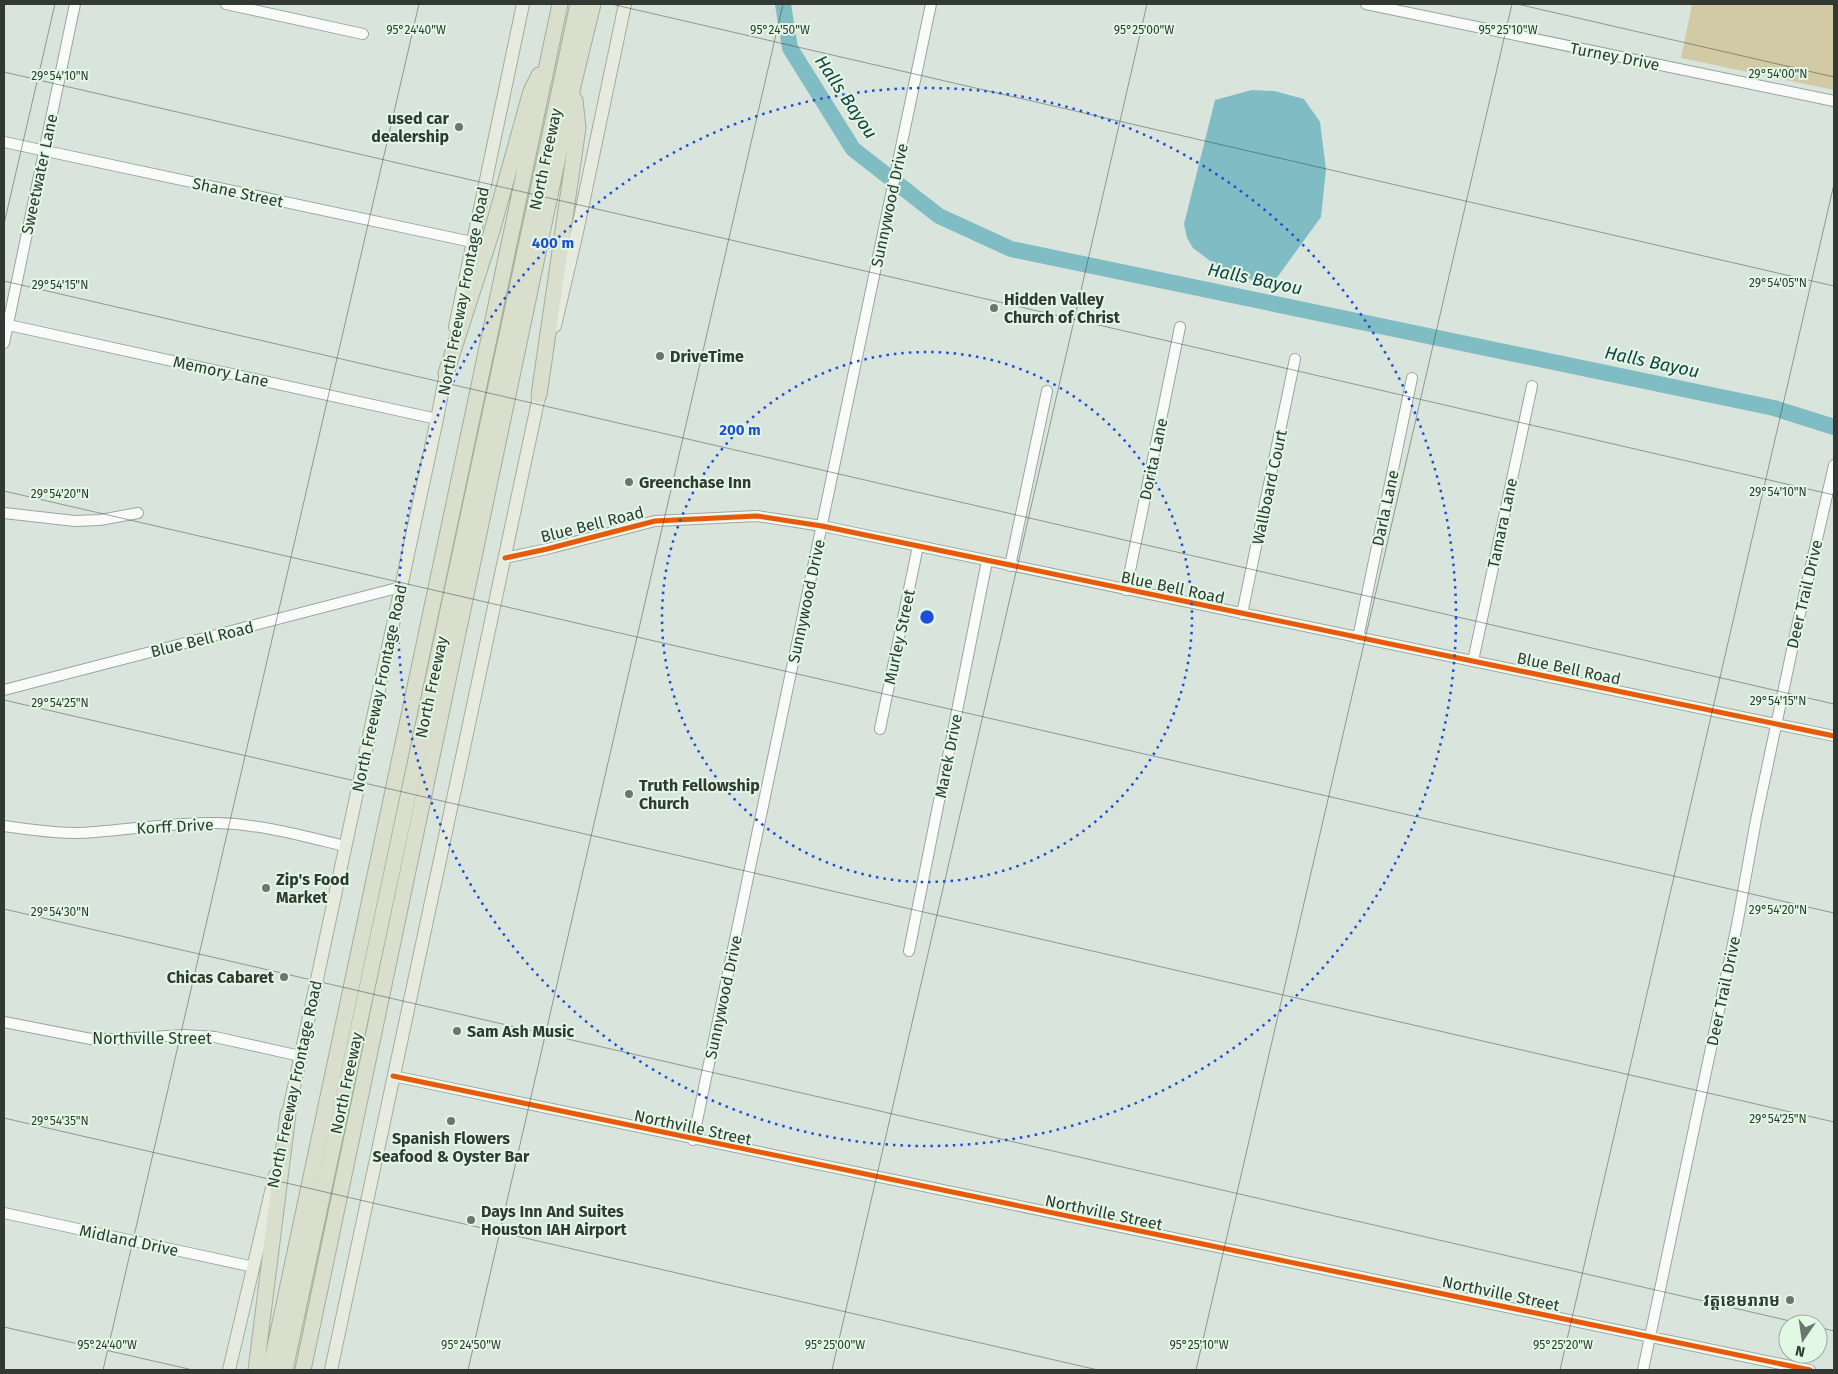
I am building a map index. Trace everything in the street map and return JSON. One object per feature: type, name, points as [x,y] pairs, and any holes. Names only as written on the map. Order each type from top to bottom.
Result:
[{"type":"highway","name":"North Freeway","points":[[270,1370],[560,4]]},
{"type":"highway","name":"North Freeway","points":[[284,1370],[578,4]]},
{"type":"highway","name":"North Freeway","points":[[303,1370],[574,86],[593,4]]},
{"type":"highway","points":[[446,372],[492,231],[531,90],[548,58]]},
{"type":"highway","points":[[539,395],[578,128],[574,86]]},
{"type":"highway","points":[[256,1370],[288,1114]]},
{"type":"main road","name":"North Freeway Frontage Road","points":[[229,1370],[288,1114],[438,418],[472,242],[523,4]]},
{"type":"main road","points":[[331,1370],[539,395],[579,222],[625,4]]},
{"type":"street","name":"Sweetwater Lane","points":[[4,343],[6,324],[75,4]]},
{"type":"street","points":[[226,4],[363,34]]},
{"type":"street","name":"Sunnywood Drive","points":[[693,1140],[931,4]]},
{"type":"street","name":"Turney Drive","points":[[1366,4],[1834,101]]},
{"type":"street","name":"Shane Street","points":[[4,142],[472,242]]},
{"type":"street","name":"Memory Lane","points":[[6,324],[438,418]]},
{"type":"street","name":"Dorita Lane","points":[[1126,590],[1180,328]]},
{"type":"street","name":"Wallboard Court","points":[[1242,614],[1295,359]]},
{"type":"street","name":"Darla Lane","points":[[1358,638],[1412,378]]},
{"type":"street","name":"Tamara Lane","points":[[1473,661],[1532,386]]},
{"type":"street","points":[[1010,566],[1048,391]]},
{"type":"street","name":"Deer Trail Drive","points":[[1643,1370],[1737,925],[1776,724],[1834,464]]},
{"type":"street","points":[[4,513],[75,521],[100,520],[138,513]]},
{"type":"street","name":"Blue Bell Road","points":[[505,558],[655,521],[757,516],[822,526],[1834,736]]},
{"type":"street","name":"Murley Street","points":[[880,729],[918,546]]},
{"type":"street","name":"Marek Drive","points":[[909,951],[987,561]]},
{"type":"street","name":"Blue Bell Road","points":[[4,690],[401,588]]},
{"type":"street","name":"Korff Drive","points":[[4,826],[50,832],[93,832],[180,823],[232,824],[294,834],[345,846]]},
{"type":"street","name":"Northville Street","points":[[4,1022],[92,1039],[184,1035],[214,1037],[300,1056]]},
{"type":"street","name":"Northville Street","points":[[393,1076],[693,1140],[1810,1370]]},
{"type":"street","name":"Midland Drive","points":[[4,1214],[254,1267]]},
{"type":"shaded area","points":[[1692,4],[1834,4],[1834,90],[1681,58]]},
{"type":"water","points":[[1252,90],[1274,91],[1304,99],[1320,122],[1326,169],[1321,217],[1273,283],[1256,282],[1213,263],[1193,248],[1187,238],[1184,224],[1215,100]]},
{"type":"waterway","name":"Halls Bayou","points":[[783,4],[790,48],[853,149],[939,216],[1011,249],[1774,408],[1834,427]]},
{"type":"cycle path","points":[[505,558],[655,521],[757,516],[822,526],[1834,736]]},
{"type":"cycle path","points":[[393,1076],[1810,1370]]},
{"type":"place","name":"used car dealership","points":[[459,127]]},
{"type":"place","name":"Hidden Valley Church of Christ","points":[[994,308]]},
{"type":"place","name":"DriveTime","points":[[660,356]]},
{"type":"place","name":"Greenchase Inn","points":[[629,482]]},
{"type":"place","name":"Truth Fellowship Church","points":[[629,794]]},
{"type":"place","name":"Zip's Food Market","points":[[266,888]]},
{"type":"place","name":"Chicas Cabaret","points":[[284,977]]},
{"type":"place","name":"Sam Ash Music","points":[[457,1031]]},
{"type":"place","name":"Spanish Flowers Seafood & Oyster Bar","points":[[451,1121]]},
{"type":"place","name":"Days Inn And Suites Houston IAH Airport","points":[[471,1220]]},
{"type":"place","name":"វត្តខេមរារាម","points":[[1790,1300]]}]
